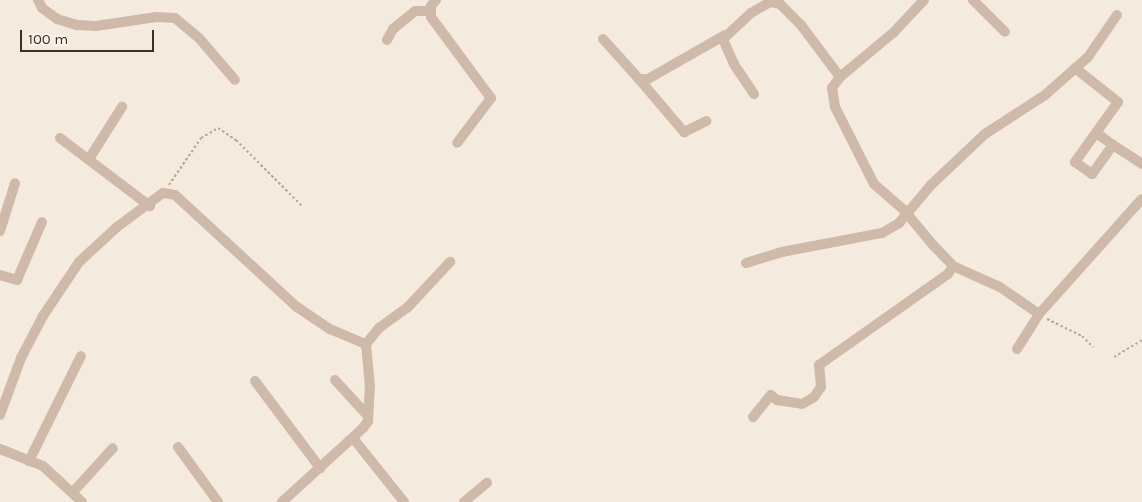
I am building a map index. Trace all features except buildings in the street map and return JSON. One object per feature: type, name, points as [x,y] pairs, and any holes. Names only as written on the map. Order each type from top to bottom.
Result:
[{"type":"street","points":[[38,0],[42,8],[57,19],[77,25],[96,26],[156,17],[175,18],[199,38],[235,80]]},
{"type":"street","points":[[436,0],[430,11],[431,17],[491,98],[457,144]]},
{"type":"street","points":[[924,0],[894,32],[840,77],[832,88],[832,96],[857,154],[874,184],[904,210],[906,216],[953,266],[1000,287],[1039,314]]},
{"type":"street","points":[[974,0],[1005,32]]},
{"type":"street","points":[[639,79],[648,79],[725,35],[751,13],[775,2],[801,25],[840,77]]},
{"type":"street","points":[[386,40],[393,29],[415,12],[430,11]]},
{"type":"street","points":[[746,264],[782,252],[882,233],[906,216],[931,185],[985,134],[1045,95],[1088,57],[1117,15]]},
{"type":"street","points":[[725,35],[724,43],[734,64],[754,94]]},
{"type":"street","points":[[602,39],[684,132],[707,121]]},
{"type":"street","points":[[1075,68],[1118,102],[1098,134],[1075,162],[1092,174],[1113,145]]},
{"type":"street","points":[[88,159],[122,107]]},
{"type":"street","points":[[1098,134],[1142,164]]},
{"type":"street","points":[[60,138],[150,206]]},
{"type":"street","points":[[0,231],[15,183]]},
{"type":"street","points":[[0,415],[21,358],[74,268],[116,227],[150,206],[163,193],[175,195],[297,307],[330,330],[366,344]]},
{"type":"street","points":[[1017,349],[1039,314],[1142,199]]},
{"type":"street","points":[[0,275],[17,280],[42,222]]},
{"type":"street","points":[[282,502],[353,438],[368,420],[370,372],[366,344],[379,328],[408,307],[450,262]]},
{"type":"street","points":[[753,417],[771,395],[777,400],[802,404],[814,397],[821,387],[819,365],[948,274],[953,266]]},
{"type":"street","points":[[29,461],[81,356]]},
{"type":"street","points":[[335,380],[367,415]]},
{"type":"street","points":[[256,381],[320,468]]},
{"type":"street","points":[[353,438],[404,502]]},
{"type":"street","points":[[178,447],[218,502]]},
{"type":"street","points":[[73,492],[113,448]]},
{"type":"street","points":[[0,449],[43,466],[82,502]]},
{"type":"street","points":[[464,502],[487,483]]},
{"type":"path","points":[[163,193],[201,138],[218,128],[236,140],[303,207]]},
{"type":"path","points":[[1039,314],[1061,328],[1082,336],[1093,347]]},
{"type":"path","points":[[1114,357],[1142,340]]}]
